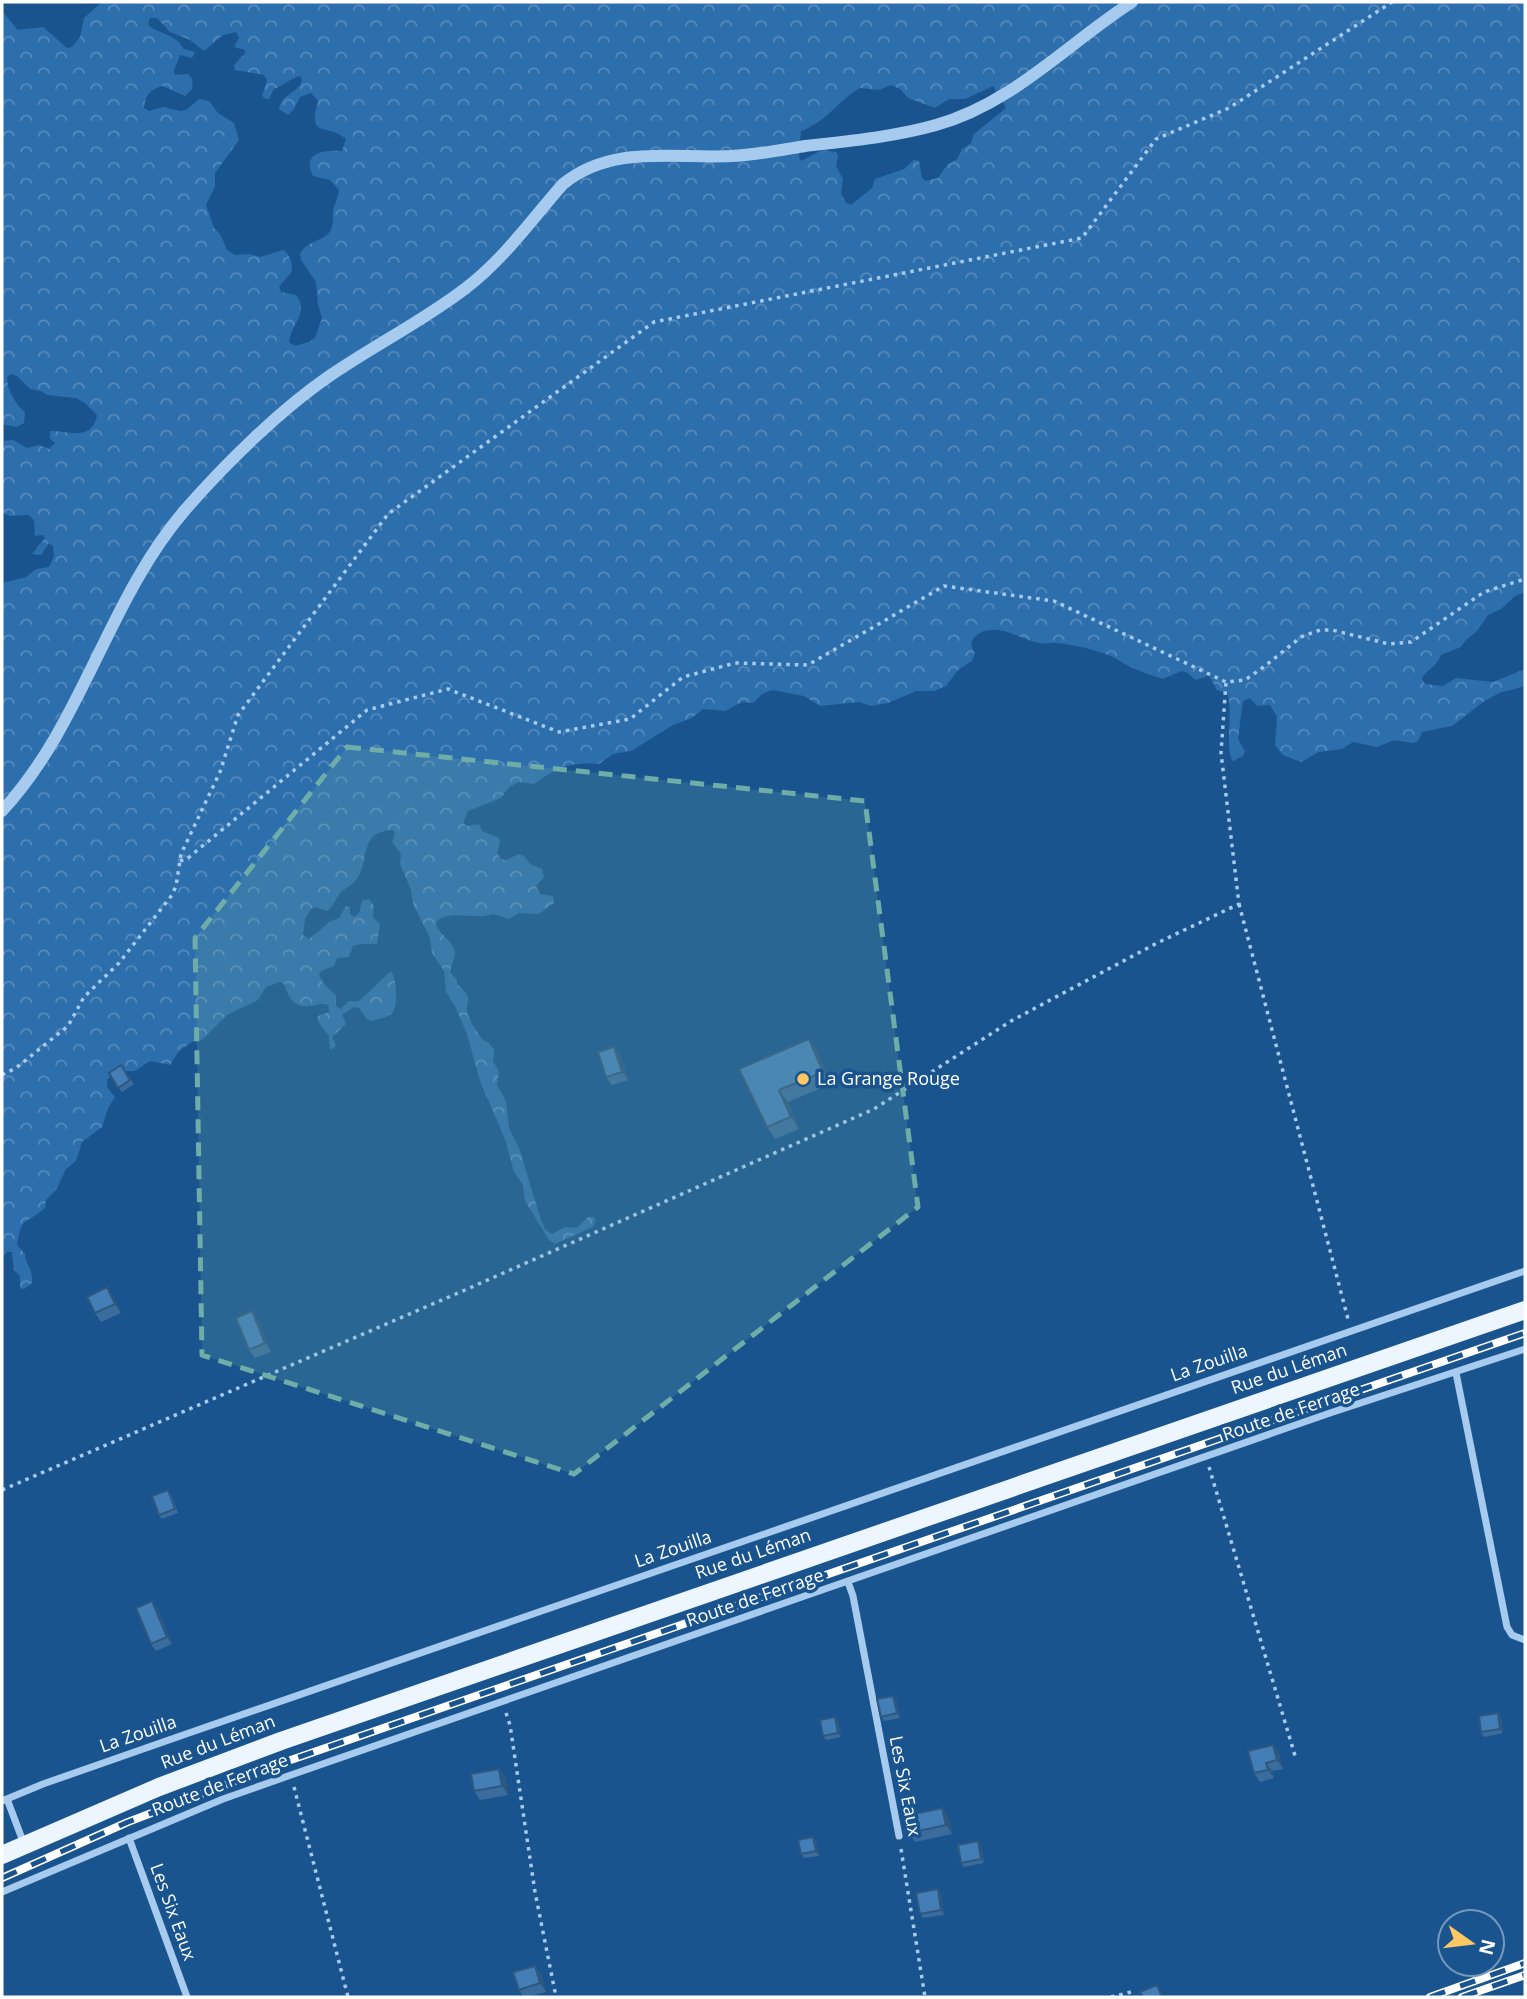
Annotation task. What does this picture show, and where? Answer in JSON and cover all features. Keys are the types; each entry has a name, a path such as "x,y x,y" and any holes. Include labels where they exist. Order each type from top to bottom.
{"main road":[{"name":"Rue du Léman","path":"2,1855 159,1787 355,1714 1525,1310"}],"street":[{"path":"2,811 42,758 85,683 133,589 183,511 300,398 328,377 442,305 486,271 575,174 625,156 732,156 856,141 938,125 963,116 1016,87 1132,2"},
{"name":"La Zouilla","path":"4,1800 160,1743 1525,1271"},
{"name":"Route de Ferrage","path":"2,1892 290,1774 1330,1413 1525,1349"},
{"path":"1456,1373 1507,1628 1512,1635 1525,1640"},
{"name":"Les Six Eaux","path":"848,1582 899,1836"},
{"path":"4,1800 24,1845"},
{"name":"Les Six Eaux","path":"129,1838 187,1997"}],"path":[{"path":"2,1075 16,1068 68,1026 84,997 119,963 172,895 181,854 220,772 238,715 388,514 654,321 1082,238 1156,139 1229,108 1392,2"},
{"path":"180,861 188,858 367,710 448,688 559,732 630,719 683,677 734,663 808,665 944,586 1054,601 1226,682 1245,680 1301,637 1320,630 1389,644 1411,642 1484,592 1525,579"},
{"path":"1226,682 1221,753 1239,904 1352,1331"},
{"path":"2,1490 489,1280 874,1109 1012,1021 1157,943 1239,904"},
{"path":"1206,1458 1296,1759"},
{"path":"500,1702 510,1725 535,1892 556,1997"},
{"path":"290,1774 348,1997"},
{"name":"Les Six Eaux","path":"899,1836 925,1997"},
{"path":"1111,1997 1131,1992"}],"highlighted area":[{"path":"347,747 865,801 918,1207 574,1474 202,1355 195,938"}],"green space":[{"path":"102,2 1525,2 1525,592 1488,615 1461,647 1441,655 1422,679 1425,684 1443,686 1456,678 1493,682 1525,669 1525,686 1499,693 1452,726 1422,732 1418,741 1413,743 1394,740 1377,747 1353,742 1342,749 1319,752 1301,762 1283,755 1275,745 1277,717 1270,705 1257,706 1250,698 1243,701 1238,739 1245,751 1243,756 1233,761 1229,748 1229,700 1227,693 1217,690 1209,676 1195,680 1188,673 1181,671 1163,679 1089,649 1053,643 1041,644 1008,632 992,630 981,632 973,639 972,648 975,653 972,661 958,670 946,686 934,691 916,691 888,703 871,706 859,702 820,706 804,696 772,690 762,694 753,703 742,702 725,711 703,709 692,718 673,725 631,751 613,754 599,764 572,765 550,773 534,784 519,782 509,787 501,798 468,811 463,823 467,826 479,824 482,831 499,838 497,853 501,859 506,860 519,854 530,864 542,869 544,877 536,886 540,894 553,896 554,903 539,914 519,913 509,919 493,914 455,915 436,923 454,949 450,972 468,997 467,1010 474,1028 494,1050 493,1061 499,1072 497,1085 506,1101 509,1128 519,1148 545,1229 552,1234 565,1227 577,1228 588,1217 594,1217 596,1220 593,1227 555,1244 549,1240 525,1201 523,1185 514,1172 505,1139 480,1081 467,1034 446,992 444,971 432,953 430,938 413,904 411,890 400,864 401,854 392,842 395,834 393,830 382,832 370,841 361,872 355,881 340,893 333,905 327,911 315,907 311,909 305,919 303,935 309,939 331,921 339,918 346,906 350,907 350,914 354,917 359,913 362,901 369,899 374,906 373,917 380,924 377,944 353,946 349,957 337,958 334,966 321,971 319,975 336,995 336,1006 341,1009 349,1001 359,1001 391,971 396,991 396,1004 392,1013 371,1021 359,1008 354,1007 342,1015 346,1024 332,1037 336,1046 330,1050 329,1036 317,1020 318,1016 329,1012 328,1005 300,1005 290,997 285,985 280,982 266,987 258,1000 227,1015 202,1040 192,1042 179,1051 170,1065 150,1061 135,1071 115,1071 107,1080 107,1087 115,1097 102,1127 82,1142 76,1161 66,1169 56,1190 46,1200 45,1208 25,1222 21,1229 17,1245 25,1254 32,1283 24,1289 20,1288 20,1276 14,1270 12,1252 7,1252 2,1258 2,583 26,577 36,569 49,567 54,556 53,546 49,543 41,555 32,554 45,538 43,535 35,536 34,520 28,515 9,516 2,512 2,441 13,440 27,448 39,445 49,449 55,443 50,439 50,431 85,432 90,429 97,415 76,398 47,395 30,389 17,376 11,374 7,377 10,392 25,412 24,423 17,427 2,424 2,11 18,30 43,27 67,48 72,47 80,37 84,18","holes":["150,18 157,18 170,32 190,40 204,51 223,35 236,32 239,38 234,47 245,50 245,53 234,65 235,70 264,75 267,80 262,96 266,99 269,99 274,89 300,76 300,85 283,100 279,109 288,115 300,97 311,93 318,101 315,113 317,126 346,139 342,151 322,152 312,157 310,162 313,176 330,180 339,190 330,231 300,254 301,260 316,282 322,318 315,338 309,342 295,346 289,342 301,307 296,295 281,292 279,287 292,269 288,254 283,250 260,257 249,254 235,255 227,250 220,234 214,228 206,205 215,186 215,173 239,140 234,123 218,113 209,101 199,99 186,110 180,111 163,107 149,111 144,108 151,91 162,86 185,96 192,89 190,76 175,75 174,70 180,55 192,58 195,52 184,49 172,37 148,25","891,85 900,89 908,98 935,108 949,99 965,99 993,86 1006,108 974,134 971,143 962,149 957,159 947,165 938,178 926,181 922,178 919,161 914,160 904,169 875,179 872,188 851,205 846,203 841,193 843,179 836,166 836,152 822,150 801,161 801,131 825,117 860,88 879,90"]}],"building":[{"path":"809,1039 823,1072 779,1090 791,1117 767,1127 739,1069"},
{"path":"614,1047 622,1072 606,1077 598,1052"},
{"path":"121,1065 130,1080 118,1088 109,1073"},
{"path":"107,1287 115,1304 95,1313 87,1297"},
{"path":"252,1311 265,1343 249,1350 236,1318"},
{"path":"168,1490 175,1509 159,1515 152,1496"},
{"path":"152,1601 167,1637 151,1644 136,1608"},
{"path":"893,1696 897,1713 881,1717 877,1699"},
{"path":"1498,1713 1500,1729 1481,1732 1479,1716"},
{"path":"835,1717 838,1733 823,1736 820,1720"},
{"path":"1273,1745 1277,1760 1266,1763 1268,1770 1254,1773 1248,1751"},
{"path":"499,1769 502,1786 474,1791 471,1774"},
{"path":"942,1808 946,1825 909,1833 905,1816"},
{"path":"813,1837 816,1851 801,1854 798,1840"},
{"path":"978,1841 981,1859 961,1863 958,1845"},
{"path":"938,1889 941,1910 920,1914 916,1893"},
{"path":"535,1966 540,1983 519,1990 513,1972"},
{"path":"1157,1985 1162,1997 1143,1997 1140,1992"}],"railway":[{"path":"2,1878 128,1822 285,1762 1525,1333"},
{"path":"1430,1997 1525,1963"},
{"path":"1462,1997 1525,1975"}],"place":[{"name":"La Grange Rouge","path":"803,1079"}]}
